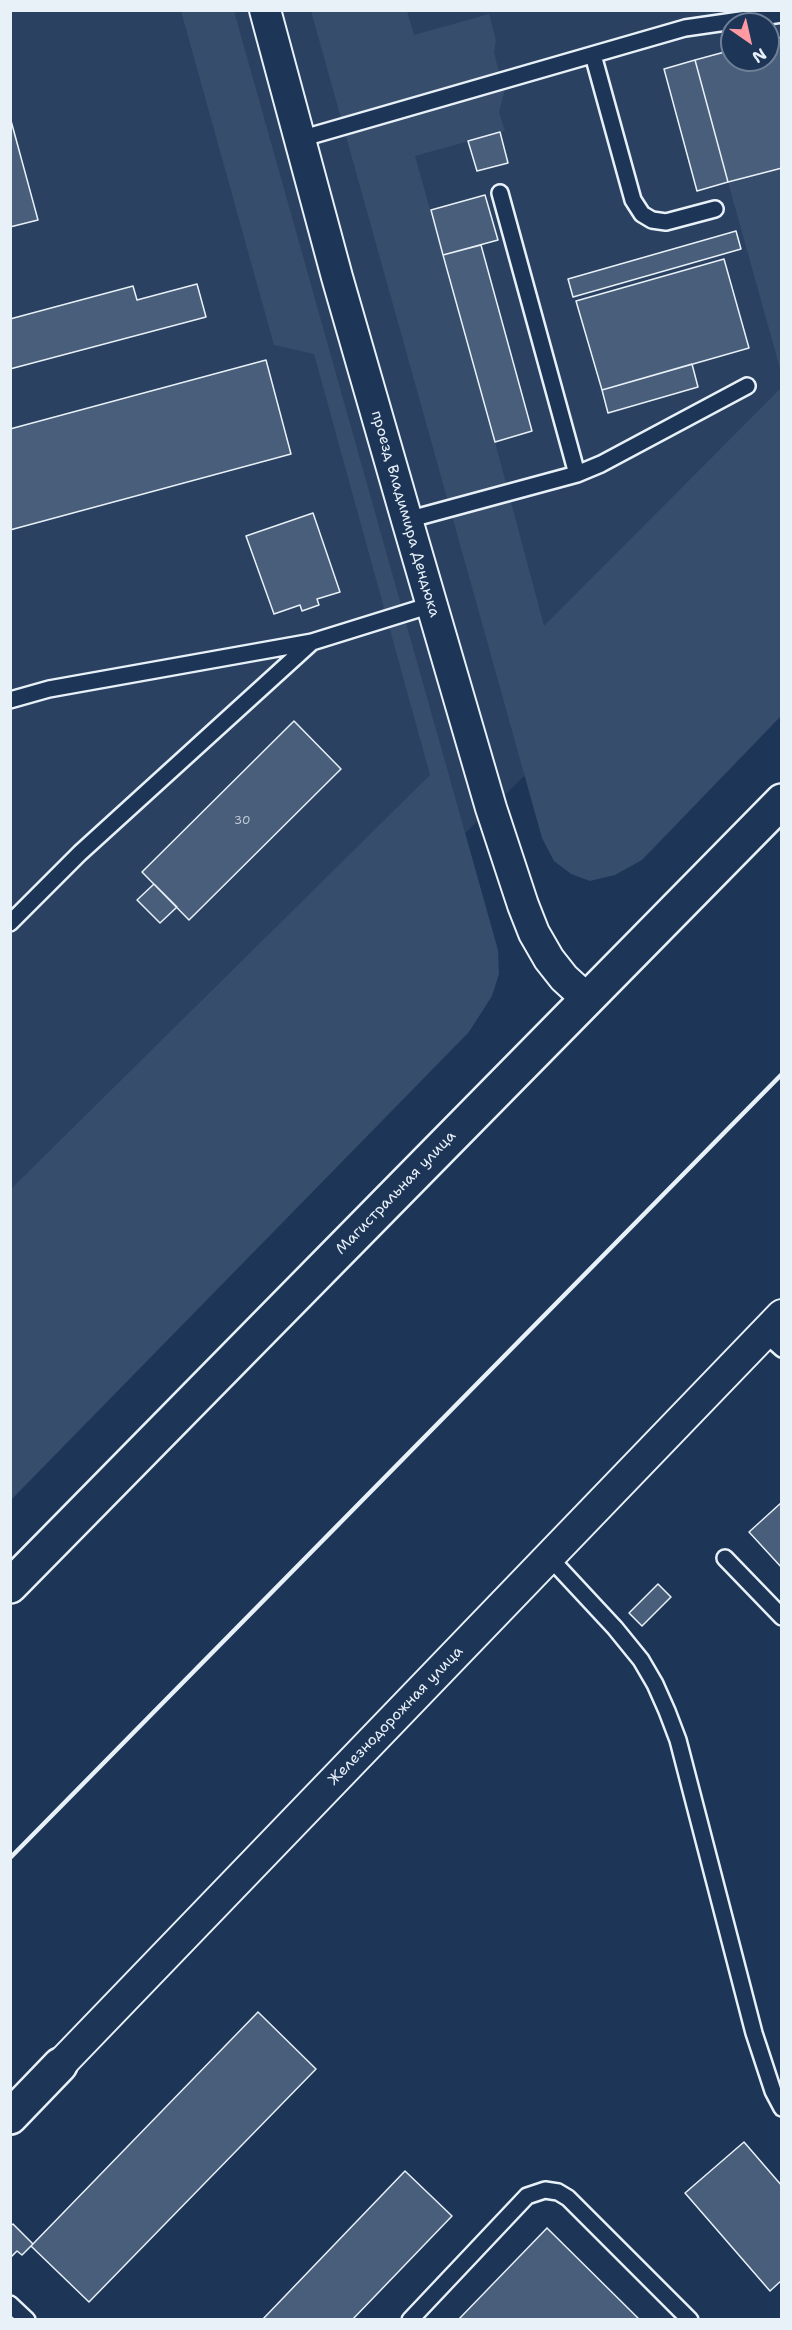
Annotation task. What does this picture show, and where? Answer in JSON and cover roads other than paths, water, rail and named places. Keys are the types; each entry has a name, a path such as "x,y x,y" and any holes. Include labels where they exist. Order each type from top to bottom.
{"main road":[{"name":"Магистральная улица","path":"10,1586 782,801"},
{"name":"Железнодорожная улица","path":"10,2117 60,2065"}],"street":[{"name":"проезд Владимира Дендюка","path":"265,10 431,606 523,905 534,933 549,959 564,978 586,999"},
{"name":"Железнодорожная улица","path":"60,2065 549,1557 776,1332"}],"lane":[{"path":"300,139 685,28 782,14"},
{"path":"593,55 633,200 642,214 652,220 666,222 715,209"},
{"path":"500,193 577,474"},
{"path":"407,520 577,474 601,464 747,386"},
{"path":"10,700 49,688 312,642 431,606"},
{"path":"10,923 80,853 312,642"},
{"path":"549,1557 615,1628 640,1660 655,1684 667,1711 678,1740 754,2033 773,2091 782,2108"},
{"path":"725,1558 782,1617"},
{"path":"410,2319 527,2196 545,2190 558,2192 568,2198 690,2319"},
{"path":"10,2304 27,2319"}],"railway":[{"path":"10,1858 782,1074"}]}
